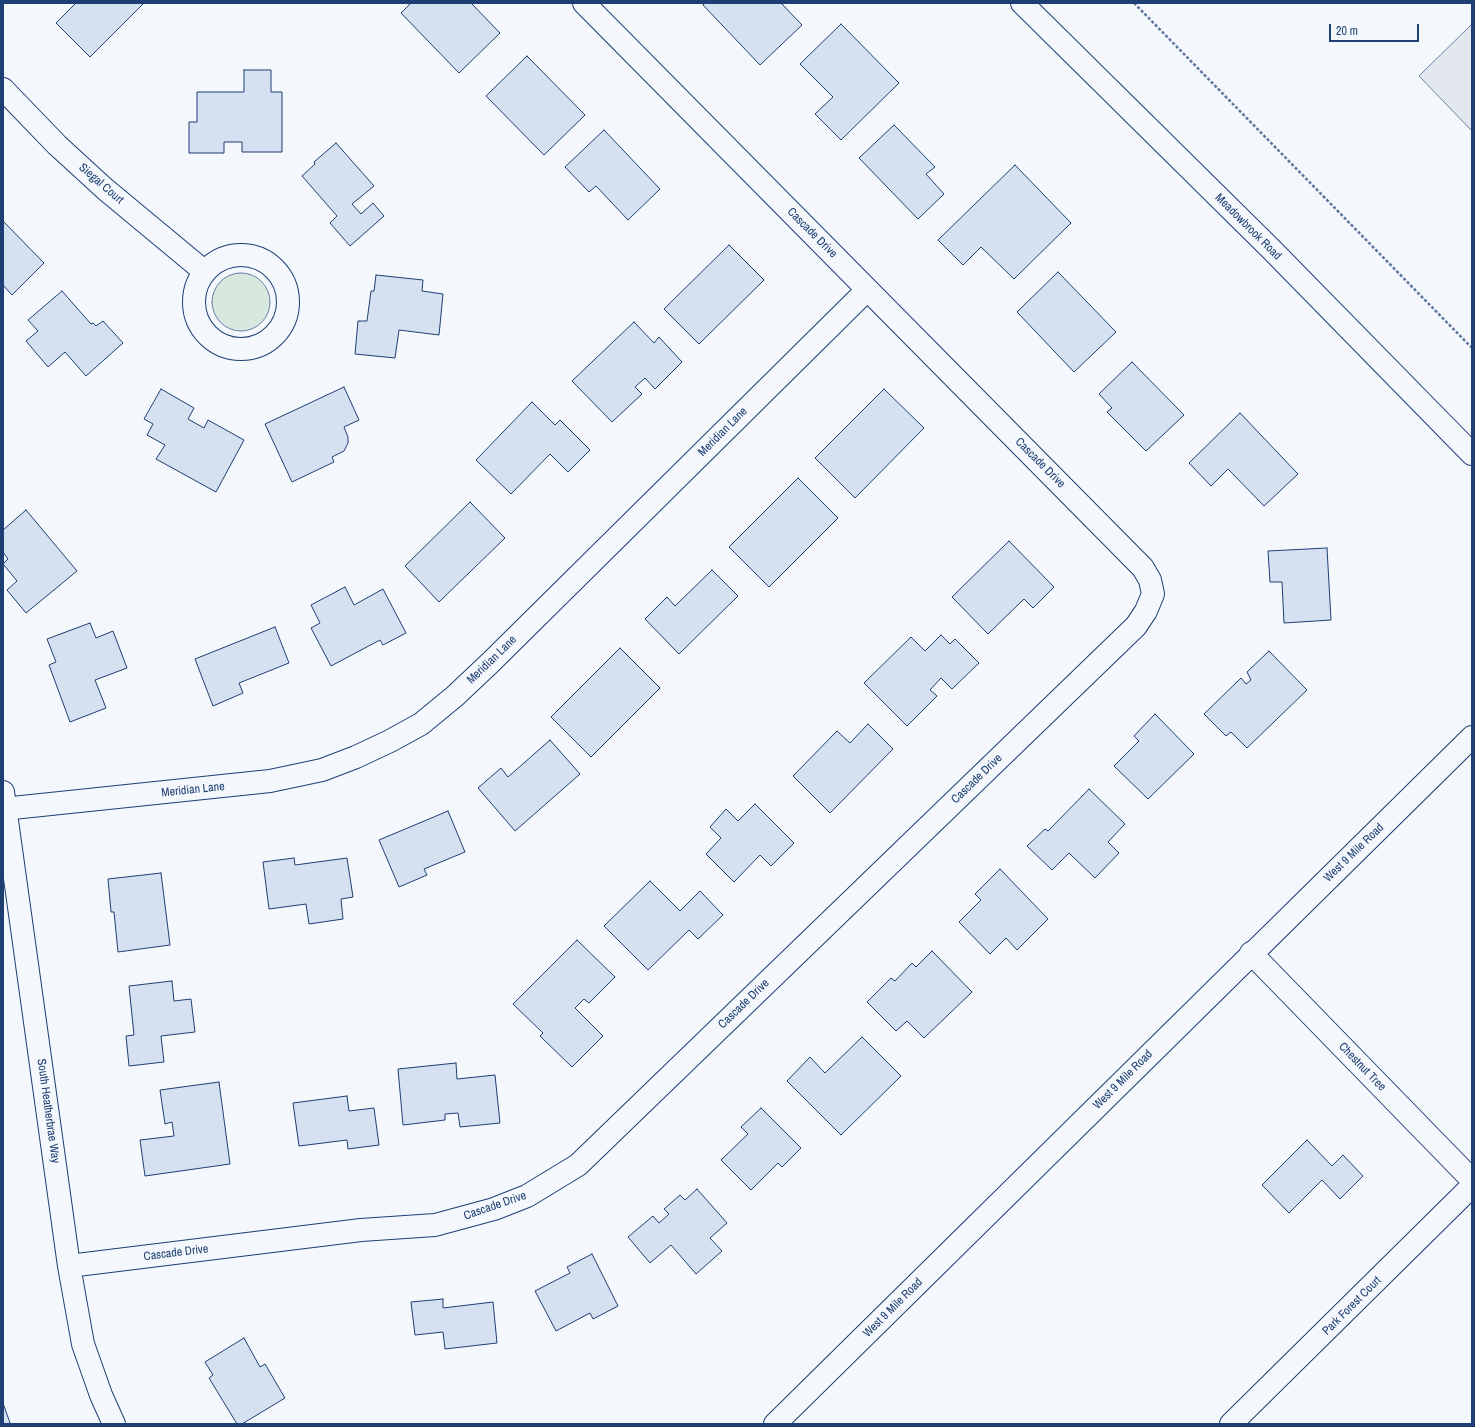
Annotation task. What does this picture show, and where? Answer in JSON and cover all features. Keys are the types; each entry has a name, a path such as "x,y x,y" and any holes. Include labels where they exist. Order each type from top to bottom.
{"street":[{"name":"Cascade Drive","path":"69,1266 361,1230 435,1225 494,1209 527,1196 578,1165 1136,626 1146,611 1152,594 1150,580 1143,568 584,3"},
{"name":"Meadowbrook Road","path":"1022,3 1276,255 1472,454"},
{"name":"Siegal Court","path":"3,89 57,145 105,189 205,272"},
{"path":"246,255 261,259 274,268 283,280 288,294 288,309 283,323 274,335 262,344 248,348 233,348 219,343 208,335 200,324 195,311 196,290 205,272 217,262 231,256 246,255"},
{"name":"Meridian Lane","path":"4,804 270,781 322,770 390,742 421,724 455,696 485,668 867,290"},
{"name":"West 9 Mile Road","path":"775,1424 1472,736"},
{"name":"South Heatherbrae Way","path":"4,804 69,1266 83,1344 100,1395 114,1424"},
{"name":"Chestnut Tree","path":"1251,953 1472,1180"},
{"name":"Park Forest Court","path":"1232,1424 1472,1186"}],"path":[{"path":"1134,3 1472,348"}],"shaded area":[{"path":"1472,24 1472,131 1419,76"},
{"path":"241,273 252,275 265,286 268,291 270,302 268,313 257,326 252,329 241,331 230,329 217,318 214,313 212,302 214,291 225,278 230,275"}],"building":[{"path":"76,3 144,3 90,57 56,23"},
{"path":"411,3 471,3 500,33 459,73 401,13"},
{"path":"704,3 781,3 802,25 760,65 703,5"},
{"path":"841,24 899,83 841,140 815,114 833,97 800,64"},
{"path":"527,56 585,115 544,155 486,96"},
{"path":"244,70 271,70 271,92 282,92 282,152 242,152 242,142 224,142 224,153 189,153 189,122 197,122 197,92 244,92"},
{"path":"894,125 935,167 926,174 944,194 918,219 859,158"},
{"path":"604,130 660,189 628,220 596,186 589,192 565,167"},
{"path":"336,143 374,186 352,204 361,214 373,203 384,216 350,246 330,223 337,216 302,176 315,164 314,162"},
{"path":"1015,165 1071,223 1014,279 981,247 963,265 938,240"},
{"path":"3,221 44,263 12,295 3,285"},
{"path":"729,245 764,280 699,344 664,309"},
{"path":"1058,272 1116,332 1074,372 1017,312"},
{"path":"376,275 423,280 422,291 443,294 439,335 399,330 395,358 355,354 358,321 367,321 371,291 374,291"},
{"path":"62,291 91,324 93,323 96,326 103,321 123,343 86,376 65,352 48,367 26,341 38,331 28,320"},
{"path":"634,322 654,343 659,337 682,362 655,389 645,378 635,387 642,394 612,422 572,381"},
{"path":"1132,362 1184,415 1146,451 1107,412 1112,408 1099,394"},
{"path":"344,387 359,420 344,427 348,437 348,443 344,451 332,457 334,462 292,482 265,424"},
{"path":"161,389 194,408 188,419 204,428 208,420 244,440 216,492 156,459 165,445 147,435 153,424 144,419"},
{"path":"884,389 924,428 855,498 815,458"},
{"path":"532,402 555,425 560,420 590,450 568,472 550,454 511,494 476,460"},
{"path":"1240,413 1298,474 1264,506 1228,469 1211,486 1189,463"},
{"path":"798,478 838,518 769,587 729,547"},
{"path":"470,502 505,538 439,602 405,566"},
{"path":"26,510 77,571 26,613 7,590 17,581 3,564 8,559 3,552 3,530"},
{"path":"1009,541 1054,587 1033,608 1024,599 988,634 952,597"},
{"path":"1327,548 1331,620 1284,623 1282,582 1270,582 1268,551"},
{"path":"712,570 738,596 679,654 645,619 667,597 675,606"},
{"path":"345,587 354,605 383,589 406,633 383,645 380,640 331,666 311,628 320,623 311,605"},
{"path":"90,623 96,638 113,631 127,668 95,680 106,708 70,722 49,665 56,662 47,639"},
{"path":"275,627 289,663 239,683 243,693 213,706 195,659"},
{"path":"941,635 950,644 955,639 979,663 952,689 941,678 930,690 937,696 907,726 864,683 911,637 925,651"},
{"path":"620,648 660,688 591,757 551,717"},
{"path":"1269,651 1307,690 1247,748 1231,732 1226,736 1204,714 1241,678 1246,684 1251,680 1247,672"},
{"path":"1155,714 1194,754 1148,799 1114,766 1139,741 1134,736"},
{"path":"868,724 893,749 830,813 793,776 837,731 850,743"},
{"path":"550,740 580,774 515,831 478,788 501,768 508,777"},
{"path":"1089,789 1125,824 1108,842 1119,853 1095,878 1069,853 1052,870 1027,846 1045,829 1048,831"},
{"path":"755,804 794,843 771,866 760,855 734,882 706,854 721,838 710,827 726,809 738,821"},
{"path":"448,811 465,852 424,869 427,875 399,887 379,840"},
{"path":"294,858 295,865 347,858 353,897 341,899 343,919 309,924 306,904 269,909 263,862"},
{"path":"1000,869 1048,919 1017,950 1006,938 990,954 959,922 981,900 975,894"},
{"path":"161,873 170,945 118,952 114,912 111,912 108,879"},
{"path":"650,881 680,911 700,891 723,915 698,939 689,930 648,970 604,926"},
{"path":"577,940 615,977 589,1003 584,999 575,1008 603,1036 572,1067 540,1036 543,1033 513,1004"},
{"path":"932,951 972,992 924,1038 907,1021 896,1031 867,1002 891,978 895,981 912,963 916,967"},
{"path":"172,981 174,1001 191,999 195,1032 161,1036 164,1062 129,1066 126,1036 134,1035 129,986"},
{"path":"862,1037 901,1076 841,1135 787,1081 810,1057 825,1073"},
{"path":"456,1063 457,1079 495,1075 500,1123 460,1127 458,1113 445,1114 445,1120 403,1125 398,1069"},
{"path":"219,1082 230,1164 145,1176 140,1140 174,1136 172,1122 165,1124 160,1090"},
{"path":"347,1096 349,1111 374,1108 379,1145 348,1149 347,1140 299,1146 293,1103"},
{"path":"761,1108 801,1148 782,1167 778,1163 751,1190 721,1160 748,1134 741,1127"},
{"path":"1307,1140 1332,1166 1343,1155 1363,1176 1340,1199 1322,1180 1289,1213 1262,1185"},
{"path":"697,1189 727,1223 710,1238 722,1251 696,1274 671,1245 650,1263 628,1237 653,1216 659,1223 669,1214 664,1209 680,1195 685,1200"},
{"path":"592,1254 618,1306 593,1319 590,1313 556,1331 535,1291 570,1273 567,1267"},
{"path":"443,1299 443,1308 493,1302 497,1343 445,1349 443,1332 415,1335 411,1302"},
{"path":"244,1338 260,1367 265,1364 285,1398 242,1424 237,1424 209,1378 213,1375 205,1362"},
{"path":"3,1403 10,1423 8,1424 3,1424"}]}
